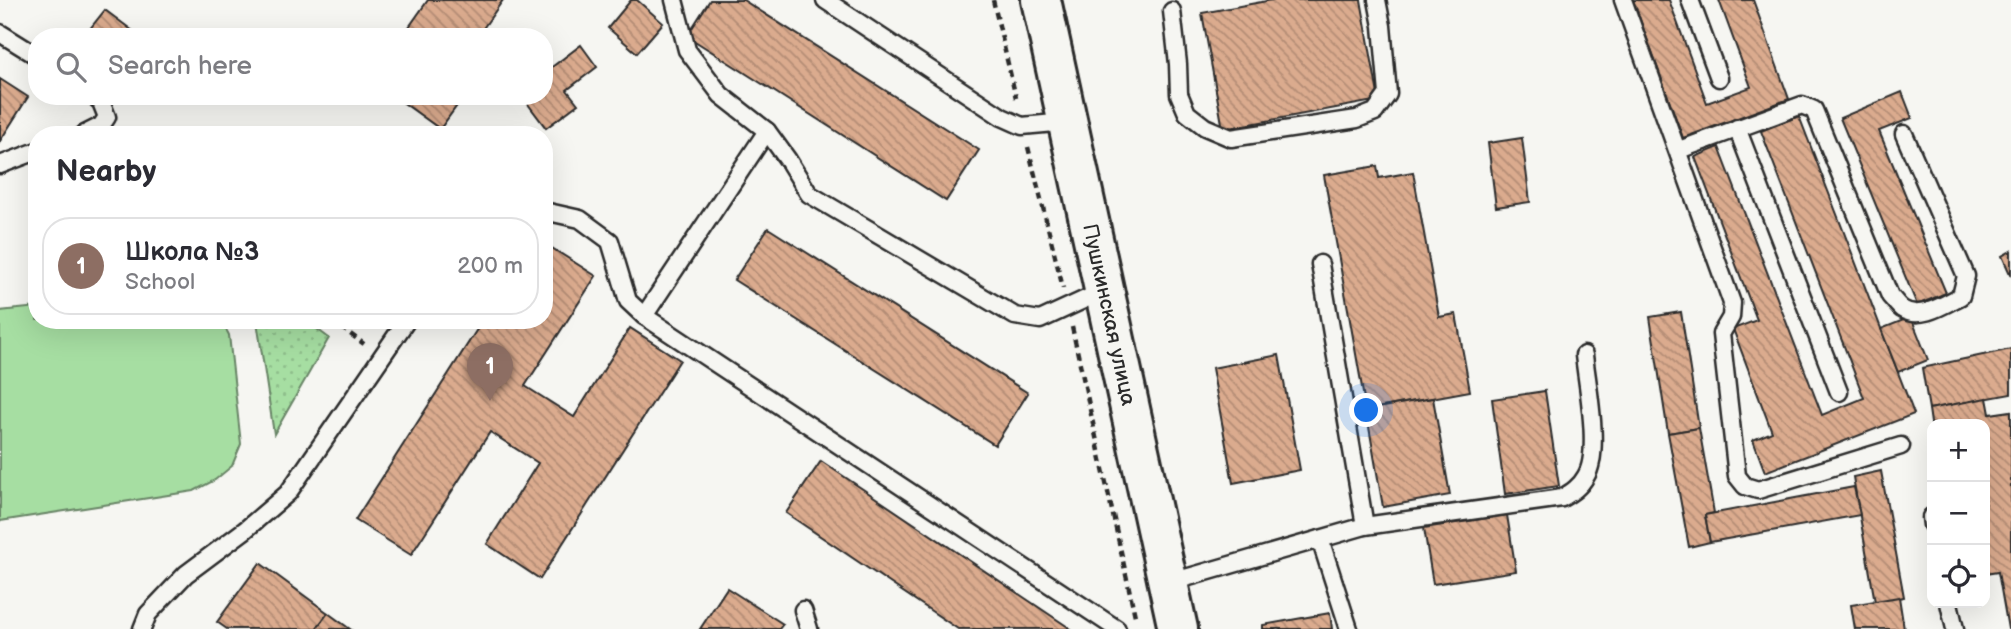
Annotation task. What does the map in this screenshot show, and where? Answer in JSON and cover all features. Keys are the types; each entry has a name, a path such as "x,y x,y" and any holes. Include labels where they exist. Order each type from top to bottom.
{"main road":[{"name":"Пушкинская улица","path":"1041,0 1178,629"}],"lane":[{"path":"674,0 687,50 721,94 767,131 789,160 809,194 1016,316 1041,320 1103,290"},
{"path":"825,0 1002,117 1022,126 1066,122"},
{"path":"1172,11 1179,94 1187,113 1205,127 1231,138 1357,119 1375,112 1388,94 1377,0"},
{"path":"1623,0 1732,303 1731,317 1721,334 1737,476 1745,486 1758,490 1901,446"},
{"path":"1690,0 1719,78"},
{"path":"0,33 28,50"},
{"path":"101,126 107,117 102,105"},
{"path":"1679,150 1802,105 1814,110 1890,296 1903,310 1918,313 1937,309 1961,296 1966,276 1904,134"},
{"path":"1737,128 1839,391"},
{"path":"644,316 767,131"},
{"path":"0,165 28,154"},
{"path":"553,213 580,219 610,241 628,301 644,316 1117,629"},
{"path":"1320,264 1365,526"},
{"path":"142,629 148,614 186,574 245,530 288,493 401,329"},
{"path":"1168,583 1365,526 1562,498 1575,491 1588,474 1593,442 1584,355"},
{"path":"1320,539 1349,629"},
{"path":"1950,608 1955,629"},
{"path":"803,610 809,629"}],"path":[{"path":"343,329 382,357"}],"green space":[{"path":"28,308 28,329 226,329 229,335 241,444 232,466 215,480 194,491 0,521 0,311"},
{"path":"258,329 317,329 329,338 274,434"}],"building":[{"path":"428,0 503,0 483,28 408,28"},
{"path":"631,0 637,0 663,23 637,53 608,28"},
{"path":"710,0 743,0 979,150 946,201 687,36"},
{"path":"1272,0 1361,0 1379,100 1223,129 1202,13"},
{"path":"1633,0 1669,0 1707,103 1751,87 1719,0 1753,0 1789,99 1683,138"},
{"path":"105,10 129,28 91,28"},
{"path":"581,45 597,67 567,90 578,104 549,126 544,126 529,105 553,105 553,66"},
{"path":"0,79 28,97 0,141"},
{"path":"1902,92 1912,118 1879,131 1946,293 1917,305 1840,118"},
{"path":"407,105 457,105 442,126 436,126"},
{"path":"1799,116 1914,414 1765,472 1753,440 1772,432 1733,329 1757,320 1695,157 1719,147 1822,415 1864,398 1761,131"},
{"path":"1522,138 1530,202 1496,207 1488,143"},
{"path":"1377,166 1379,178 1413,172 1439,317 1456,314 1470,391 1366,410 1324,175"},
{"path":"768,228 1028,393 995,445 734,280"},
{"path":"553,249 596,276 525,386 574,417 630,328 680,360 540,579 487,544 538,463 490,432 411,555 355,520 477,329 553,329"},
{"path":"2011,251 2011,276 2002,256"},
{"path":"1681,312 1699,428 1668,433 1650,317"},
{"path":"1911,317 1928,360 1898,372 1881,329"},
{"path":"2011,349 2011,394 1929,409 1922,368"},
{"path":"1279,355 1300,470 1233,483 1212,368"},
{"path":"1545,391 1559,486 1505,494 1492,399"},
{"path":"1433,398 1450,495 1383,507 1366,410"},
{"path":"1987,398 1990,414 2011,411 2011,629 2008,629 1998,572 1990,573 1990,419 1930,419 1929,409"},
{"path":"1699,428 1714,513 1705,515 1710,542 1689,547 1668,433"},
{"path":"821,461 1071,629 958,629 786,513"},
{"path":"1881,471 1904,597 1875,602 1853,477"},
{"path":"1854,487 1860,515 1710,542 1705,515"},
{"path":"1507,515 1516,571 1433,584 1424,528"},
{"path":"260,563 328,613 316,629 227,629 217,622"},
{"path":"727,588 783,624 779,629 700,629"},
{"path":"1899,597 1904,629 1855,629 1851,605"},
{"path":"328,613 350,629 316,629"},
{"path":"1330,613 1332,629 1263,629 1263,625"}],"place":[{"name":"Школа №3","path":"490,401"}]}
